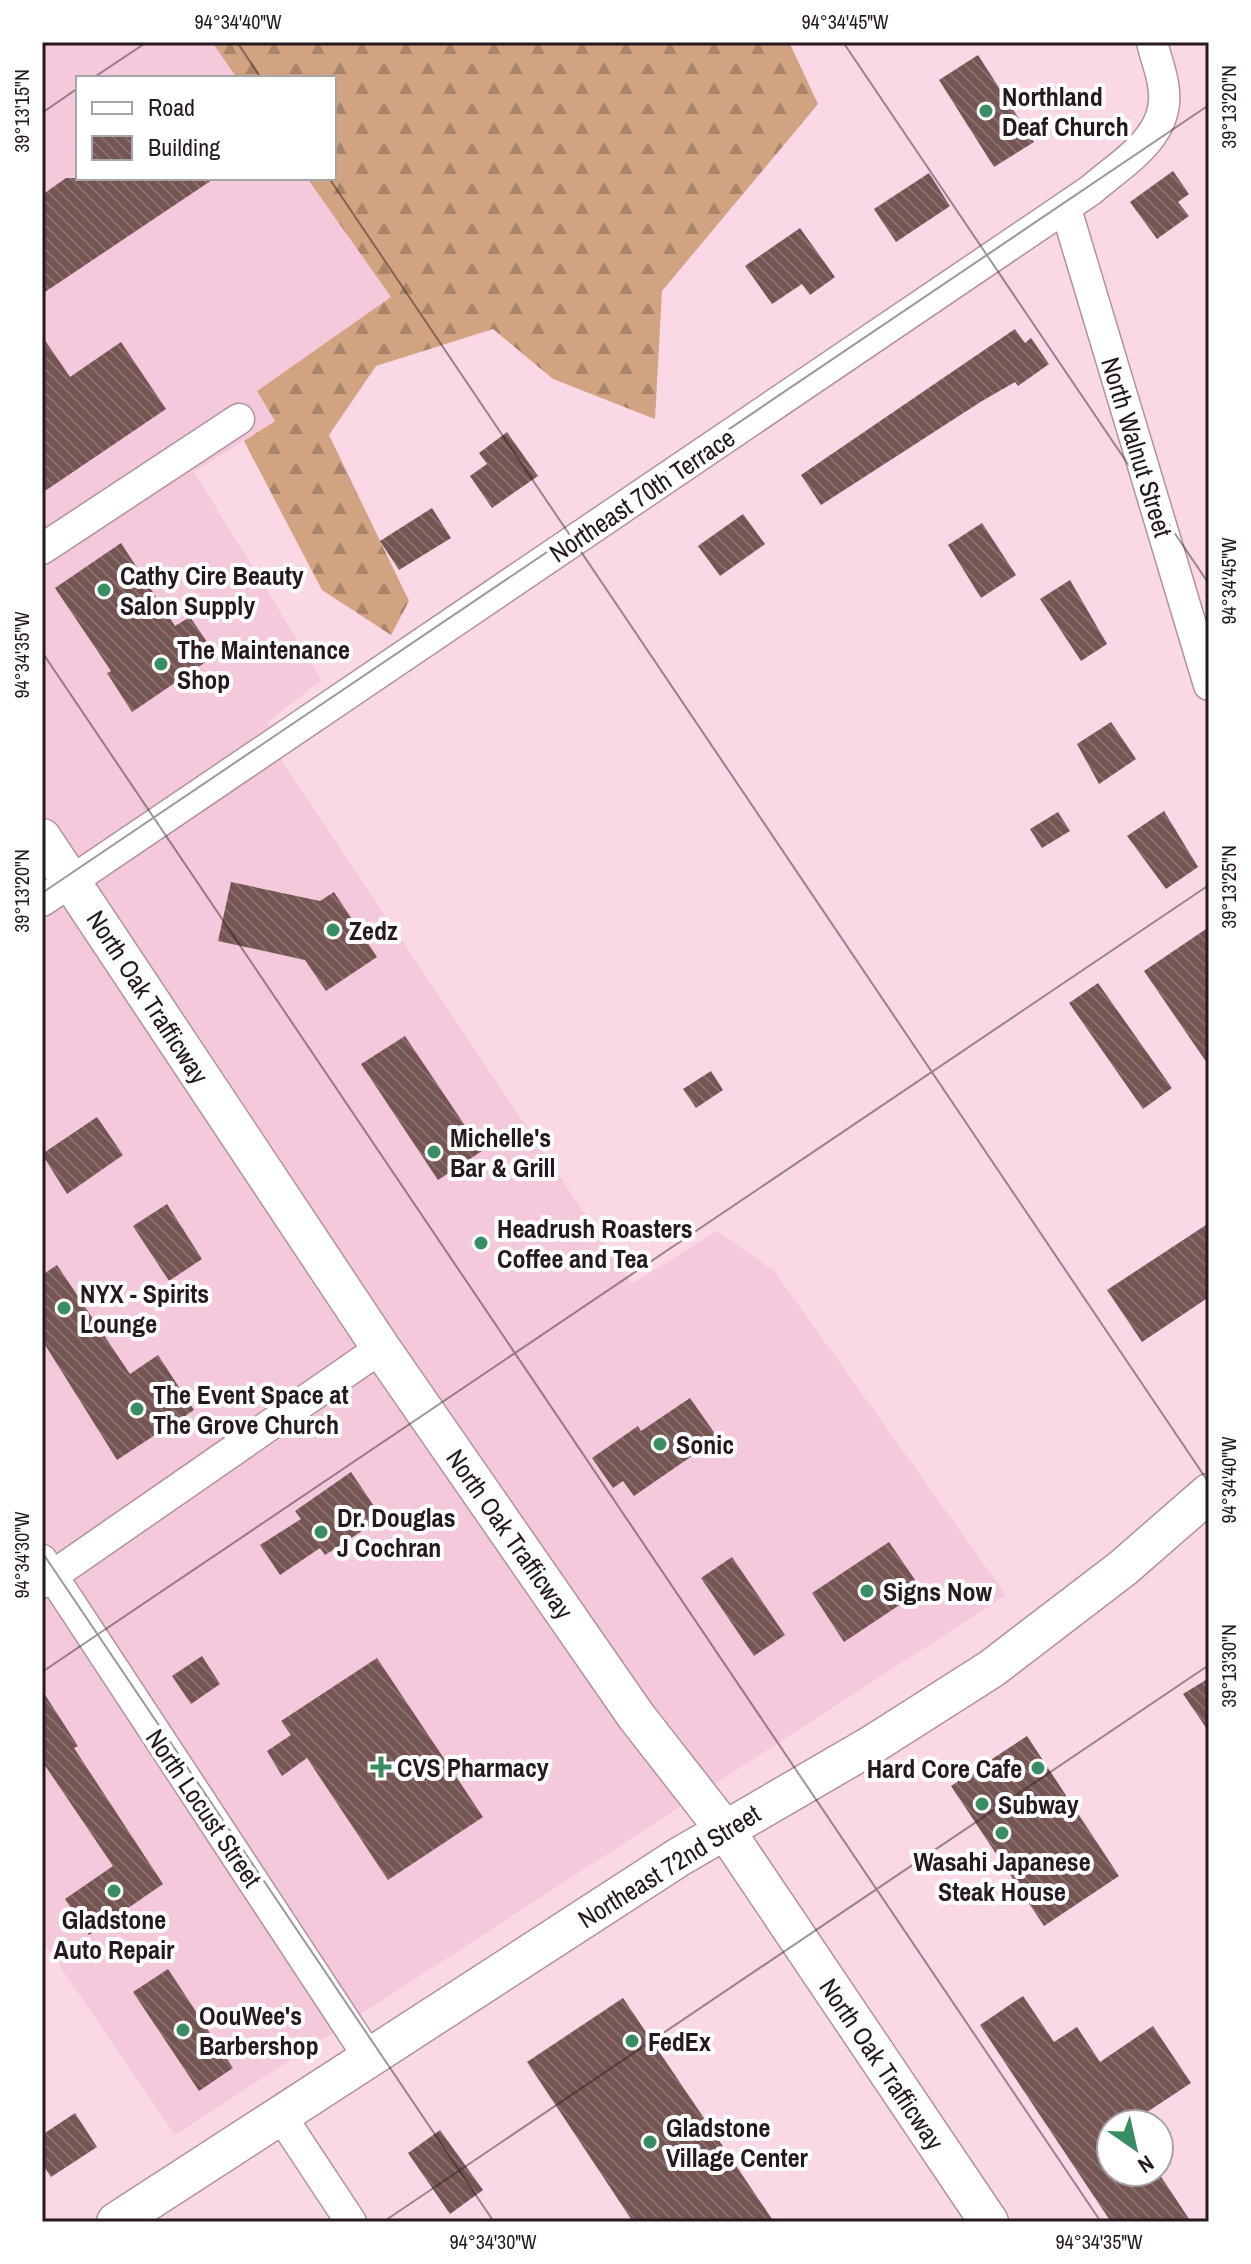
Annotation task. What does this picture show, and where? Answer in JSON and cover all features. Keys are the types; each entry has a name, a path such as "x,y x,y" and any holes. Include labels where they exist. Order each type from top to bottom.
{"main road":[{"name":"North Oak Trafficway","path":"42,838 56,891 381,1348 636,1716 725,1830 989,2222"},
{"name":"Northeast 72nd Street","path":"116,2222 279,2113 725,1830 870,1746 991,1669 1123,1568 1209,1493"}],"street":[{"name":"Northeast 70th Terrace","path":"56,891 1066,209 1145,144 1163,119 1163,84 1152,42"},
{"name":"North Walnut Street","path":"1066,209 1201,621 1209,685"},
{"path":"42,549 239,419"},
{"path":"46,1573 381,1348"},
{"name":"North Locust Street","path":"46,1573 368,2056"},
{"path":"279,2113 351,2222"}],"shaded area":[{"path":"42,42 212,42 236,76 76,76 76,180 308,180 391,297 258,390 275,421 194,472 322,680 267,722 283,763 632,1284 717,1231 774,1271 1006,1595 175,2135 42,1940"}],"green space":[{"path":"212,42 789,42 818,104 662,291 655,419 553,379 493,329 376,366 329,435 409,601 391,635 322,590 244,441 275,421 257,391 391,297 308,180 336,180 336,76 236,76"}],"building":[{"name":"Northland Deaf Church","path":"978,55 1034,142 994,167 939,80"},
{"path":"1173,171 1189,194 1178,202 1189,216 1157,239 1130,202"},
{"path":"929,173 950,206 896,242 874,209"},
{"path":"66,178 212,180 42,294 42,195"},
{"path":"800,228 835,277 810,295 802,284 772,304 745,266"},
{"path":"1015,329 1025,343 1031,338 1049,364 1018,386 1015,382 982,401 821,505 801,475"},
{"path":"42,336 70,377 121,342 166,409 42,493"},
{"path":"507,432 538,476 492,508 470,476 487,464 479,453"},
{"path":"432,508 451,538 399,570 380,541"},
{"path":"743,514 765,544 720,576 698,546"},
{"path":"982,523 1016,575 981,598 948,545"},
{"path":"121,543 175,626 190,617 216,655 132,712 107,673 111,671 55,588"},
{"path":"1070,580 1107,644 1081,661 1040,599"},
{"path":"1111,722 1136,759 1099,784 1077,744"},
{"path":"1164,811 1198,867 1166,889 1127,836"},
{"path":"1058,812 1070,831 1042,848 1030,829"},
{"path":"231,882 320,901 334,892 377,957 326,991 305,960 218,941"},
{"path":"1209,927 1209,1066 1144,971"},
{"path":"1098,983 1172,1088 1143,1109 1069,1003"},
{"path":"405,1036 482,1151 438,1180 361,1064"},
{"path":"711,1071 723,1090 696,1108 683,1089"},
{"path":"97,1117 123,1155 67,1194 42,1154"},
{"path":"167,1204 202,1259 169,1281 133,1226"},
{"path":"1209,1223 1209,1297 1142,1342 1107,1290"},
{"path":"57,1265 130,1374 158,1355 194,1410 186,1415 189,1420 162,1438 158,1433 117,1460 42,1340 42,1275"},
{"name":"Sonic","path":"690,1398 718,1438 634,1496 623,1481 613,1488 592,1458 638,1426 641,1431"},
{"name":"Dr. Douglas J Cochran","path":"351,1472 382,1518 325,1555 320,1548 280,1575 260,1545 301,1519 295,1511"},
{"name":"Signs Now","path":"889,1542 922,1590 844,1642 812,1593"},
{"path":"732,1557 785,1635 754,1656 701,1578"},
{"path":"202,1656 220,1684 191,1704 172,1676"},
{"name":"CVS Pharmacy","path":"377,1658 483,1817 388,1880 307,1758 282,1776 267,1751 291,1735 281,1721"},
{"path":"1209,1678 1209,1732 1183,1694"},
{"path":"42,1690 78,1746 74,1748 163,1884 89,1935 65,1899 113,1866 42,1761"},
{"path":"1027,1736 1119,1876 1044,1926 951,1786"},
{"name":"OouWee's Barbershop","path":"168,1969 233,2068 199,2091 133,1992"},
{"path":"1023,1996 1054,2042 1077,2027 1100,2062 1153,2026 1191,2083 1153,2108 1095,2108 1095,2188 1169,2188 1191,2222 1111,2222 980,2025"},
{"name":"Gladstone Village Center","path":"623,1998 774,2222 633,2222 527,2062"},
{"path":"75,2113 97,2147 51,2177 42,2164 42,2135"},
{"path":"440,2130 483,2190 450,2214 408,2153"}],"place":[{"name":"Northland Deaf Church","path":"986,111"},
{"name":"Cathy Cire Beauty Salon Supply","path":"104,590"},
{"name":"The Maintenance Shop","path":"161,664"},
{"name":"Zedz","path":"333,930"},
{"name":"Michelle's Bar & Grill","path":"434,1152"},
{"name":"Headrush Roasters Coffee and Tea","path":"481,1243"},
{"name":"NYX - Spirits Lounge","path":"64,1308"},
{"name":"The Event Space at The Grove Church","path":"137,1409"},
{"name":"Sonic","path":"660,1444"},
{"name":"Dr. Douglas J Cochran","path":"321,1532"},
{"name":"Signs Now","path":"867,1591"},
{"name":"CVS Pharmacy","path":"381,1767"},
{"name":"Hard Core Cafe","path":"1038,1768"},
{"name":"Subway","path":"982,1804"},
{"name":"Wasahi Japanese Steak House","path":"1002,1833"},
{"name":"Gladstone Auto Repair","path":"114,1891"},
{"name":"OouWee's Barbershop","path":"183,2030"},
{"name":"FedEx","path":"632,2041"},
{"name":"Gladstone Village Center","path":"650,2142"}]}
